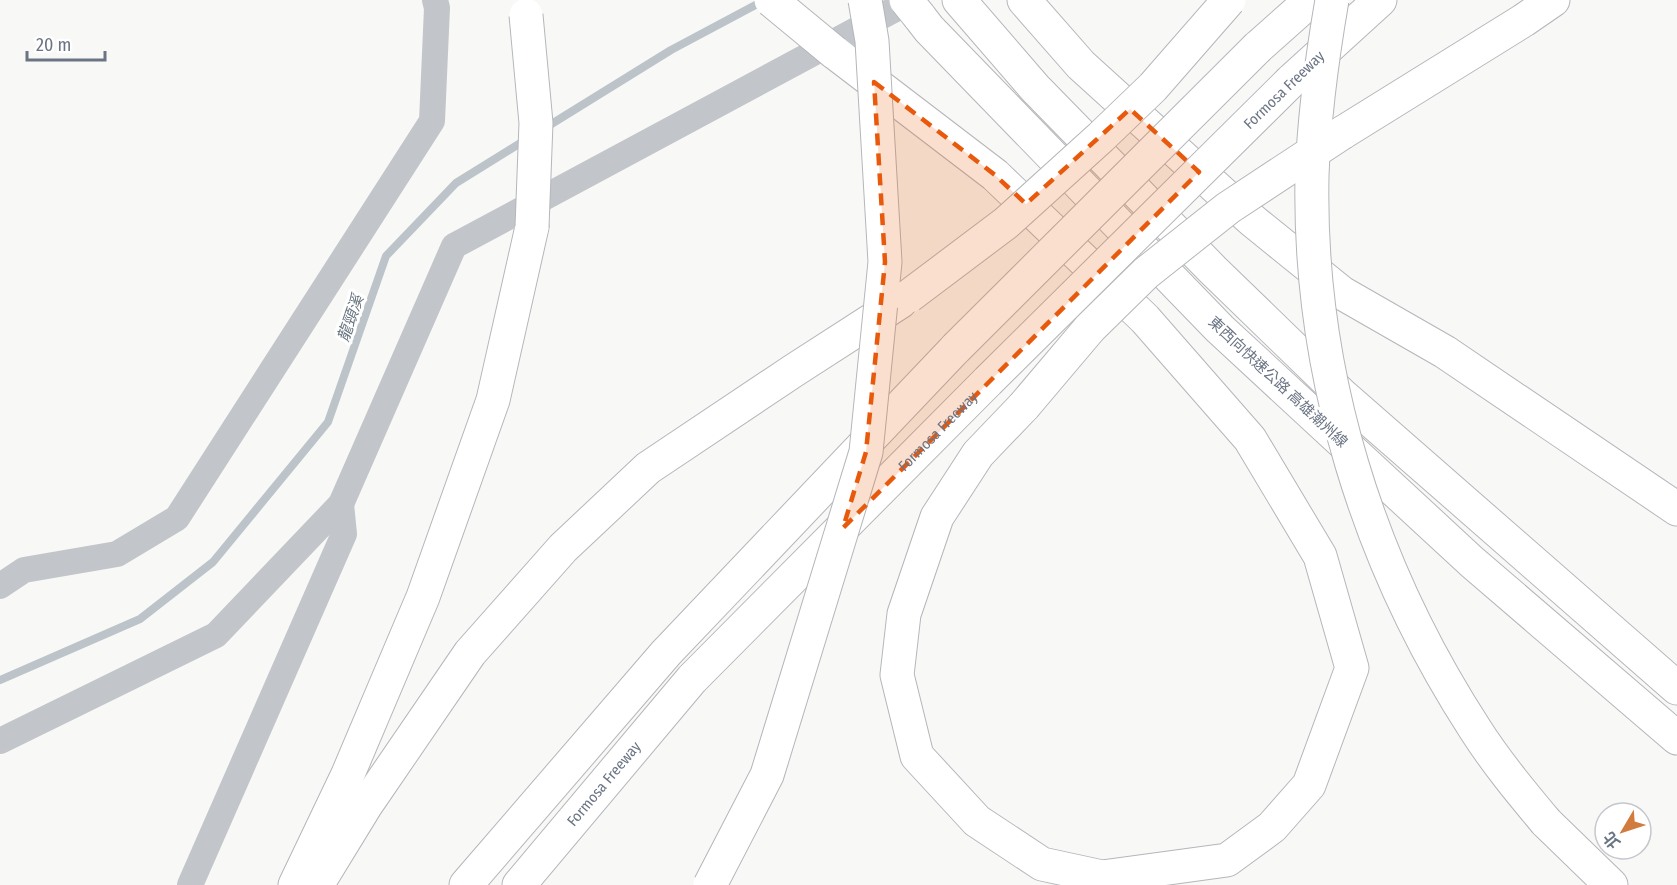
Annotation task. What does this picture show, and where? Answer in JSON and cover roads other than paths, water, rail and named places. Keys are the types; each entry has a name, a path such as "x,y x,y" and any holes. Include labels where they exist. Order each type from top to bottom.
{"highway":[{"path":"771,0 834,52 995,175 1145,319 1250,439 1320,556 1352,668 1309,785 1272,827 1227,860 1102,877 1042,864 977,821 917,756 897,675 903,614 937,518 978,454 1024,406 1090,328 1146,273 1228,208 1553,0"},
{"path":"710,885 767,776 866,452 885,262 872,41 865,0"},
{"path":"959,0 1035,88 1213,270 1343,396 1677,688"},
{"path":"1024,0 1081,65 1253,222 1342,293 1445,352 1677,509"},
{"path":"317,885 366,805 470,653 563,548 648,468 909,296 1006,223 1153,87 1229,0"},
{"path":"466,885 666,653 957,348 1258,47 1311,0"},
{"path":"1332,0 1322,58 1316,117 1312,176 1313,235 1326,353 1343,434 1370,523 1417,630 1445,681 1476,730 1509,777 1546,822 1611,885"},
{"name":"Formosa Freeway","path":"519,885 692,679 1291,81 1380,0"},
{"name":"東西向快速公路 高雄潮州線","path":"912,5 954,55 1220,329 1472,562 1677,738"},
{"path":"295,885 348,774 423,597 493,400 532,227 536,123 524,7"}],"lane":[{"path":"0,586 24,570 117,554 177,518 432,121 437,8 435,0"},
{"path":"0,741 216,635 341,504 454,246 912,5"},
{"path":"190,885 344,534 341,504"}],"waterway":[{"name":"龍頸溪","path":"545,128 671,50 763,1"},
{"name":"龍頸溪","path":"0,680 140,619 213,562 328,422 386,256 456,183 527,139"}]}
